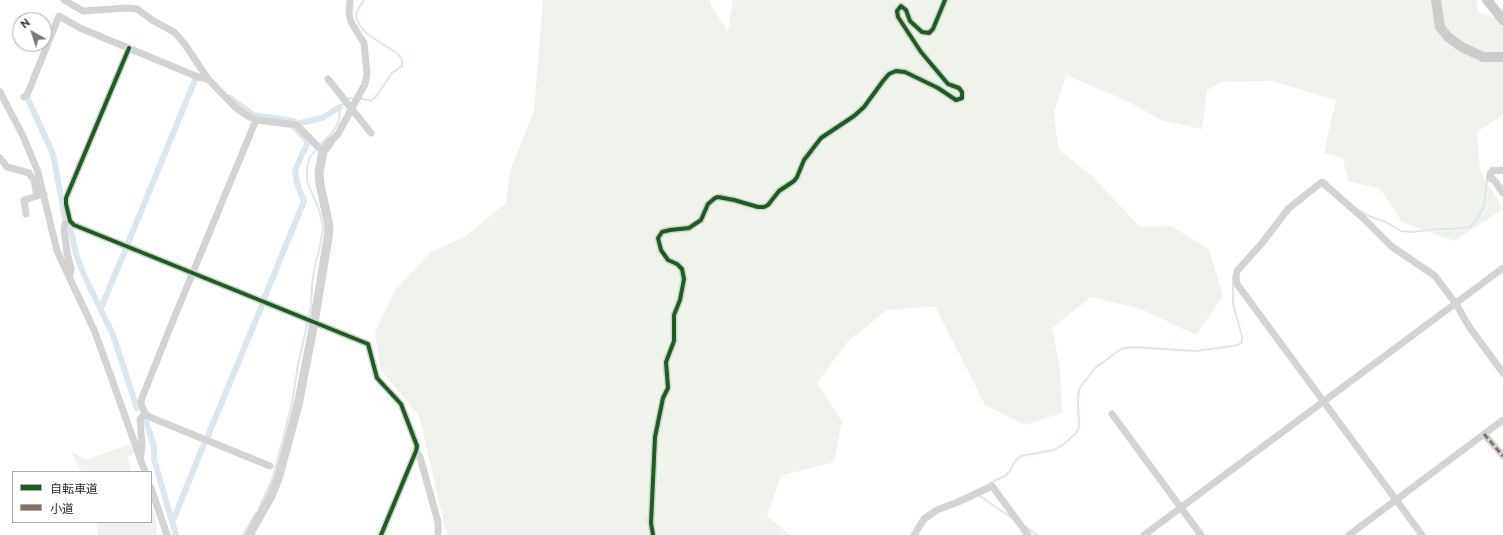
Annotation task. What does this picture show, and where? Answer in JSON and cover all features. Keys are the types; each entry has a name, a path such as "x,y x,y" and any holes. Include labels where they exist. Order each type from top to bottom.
{"main road":[{"path":"1436,0 1440,27 1448,37 1462,47 1483,57 1503,57"},
{"path":"1487,0 1503,20"}],"street":[{"path":"64,0 83,11 127,8 137,9 152,20 174,32 184,43 208,79 236,108 256,120 297,125 323,152"},
{"path":"249,535 271,496 280,473 298,405 314,323 329,226 320,184 319,172 323,152 338,134 365,84 367,74 364,43 351,22 349,14 350,0"},
{"path":"653,535 651,523 655,437 663,398 668,388 666,362 674,341 674,315 680,300 684,279 682,269 677,264 668,260 661,250 658,238 660,234 670,230 689,228 696,224 701,220 708,204 718,197 758,207 768,205 779,191 794,181 804,160 820,138 854,116 864,107 889,74 896,71 906,72 938,88 956,100 962,98 962,92 959,88 948,84 921,52 898,17 897,11 901,6 906,10 910,21 914,25 922,32 929,32 933,29 945,0"},
{"path":"24,97 27,95 59,16 80,28 208,79"},
{"path":"129,48 66,198 70,221 74,225 368,344 377,378 401,404 417,446 381,535"},
{"path":"328,79 371,133"},
{"path":"0,92 24,136 38,172 41,195 57,251 95,332 146,471"},
{"path":"256,120 141,403 145,414 159,421 270,466"},
{"path":"0,158 7,166 29,173 41,195"},
{"path":"1503,170 1493,171 1490,174 1490,178 1494,180 1503,193"},
{"path":"1422,535 1237,284 1237,271 1262,243 1289,208 1322,182 1363,218 1391,246 1435,276 1503,373"},
{"path":"26,214 24,200 41,195"},
{"path":"70,221 65,224 64,228 67,253 71,268 70,277"},
{"path":"1144,535 1503,268"},
{"path":"140,457 142,446 140,419 145,414"},
{"path":"1112,414 1201,535"},
{"path":"1348,535 1503,420"},
{"path":"1484,434 1503,456"},
{"path":"416,451 420,457 438,522 438,535"},
{"path":"914,535 924,519 937,510 992,486 1028,535"},
{"path":"152,491 168,535"}],"shaded area":[{"path":"543,0 711,0 710,4 728,32 733,0 1476,0 1479,13 1503,20 1503,115 1477,132 1480,171 1503,209 1454,241 1402,222 1380,189 1348,181 1343,158 1324,153 1336,100 1272,81 1222,82 1207,90 1202,129 1161,120 1125,100 1066,75 1054,112 1058,149 1091,175 1140,227 1171,226 1209,249 1223,296 1196,335 1141,309 1091,297 1052,328 1060,368 1062,413 1025,425 985,405 935,306 887,310 848,341 817,383 842,421 834,462 781,476 767,516 790,535 447,535 419,416 380,369 375,332 396,289 430,253 464,237 506,203 510,171 534,110"},
{"path":"130,444 134,453 128,457 131,471 82,471 79,469 72,452 86,460"},
{"path":"152,508 156,518 157,535 97,535 97,523 152,523"}],"waterway":[{"path":"359,98 371,101 392,73 402,66 402,60 397,53 367,34 360,26 356,17 357,11 364,0"},
{"path":"128,243 195,80"},
{"path":"230,98 253,115 294,121"},
{"path":"320,145 332,133 339,121 340,107 349,98 355,98"},
{"path":"28,99 53,154 65,219"},
{"path":"300,123 322,118 340,107"},
{"path":"264,299 304,201 297,183 295,170 308,142 295,128"},
{"path":"259,508 272,480 292,404 298,365 311,307 312,284 323,227 319,210 307,181 307,167 310,157 317,148"},
{"path":"1488,173 1490,168 1494,167"},
{"path":"1358,210 1371,217 1386,222 1401,231 1412,232 1470,227 1478,218 1484,206 1487,179"},
{"path":"70,227 76,254 84,275 113,335 137,408"},
{"path":"101,308 126,248"},
{"path":"990,483 1005,476 1010,471 1015,461 1021,456 1054,450 1064,444 1076,433 1079,427 1079,389 1095,368 1121,349 1133,347 1196,351 1238,345 1242,342 1242,336 1233,304 1233,277"},
{"path":"207,438 262,305"},
{"path":"146,421 154,446 154,459 176,535"},
{"path":"172,519 174,518 204,444"},
{"path":"978,495 1012,518"},
{"path":"243,535 256,513"},
{"path":"1026,527 1037,535"}],"marked path":[{"path":"1484,434 1503,456"}],"cycle path":[{"path":"653,535 651,523 655,437 663,398 668,388 666,362 674,341 674,315 680,300 684,279 682,269 677,264 668,260 661,250 658,238 662,232 689,228 701,220 708,204 718,197 758,207 768,205 779,191 794,181 804,160 821,138 854,116 864,107 889,74 896,71 905,72 938,88 956,100 962,98 962,92 959,88 948,84 921,52 898,17 897,11 901,6 906,10 910,21 922,32 929,33 933,29 945,0"},
{"path":"129,48 66,198 70,221 74,225 368,344 377,378 401,404 417,446 381,535"}]}
